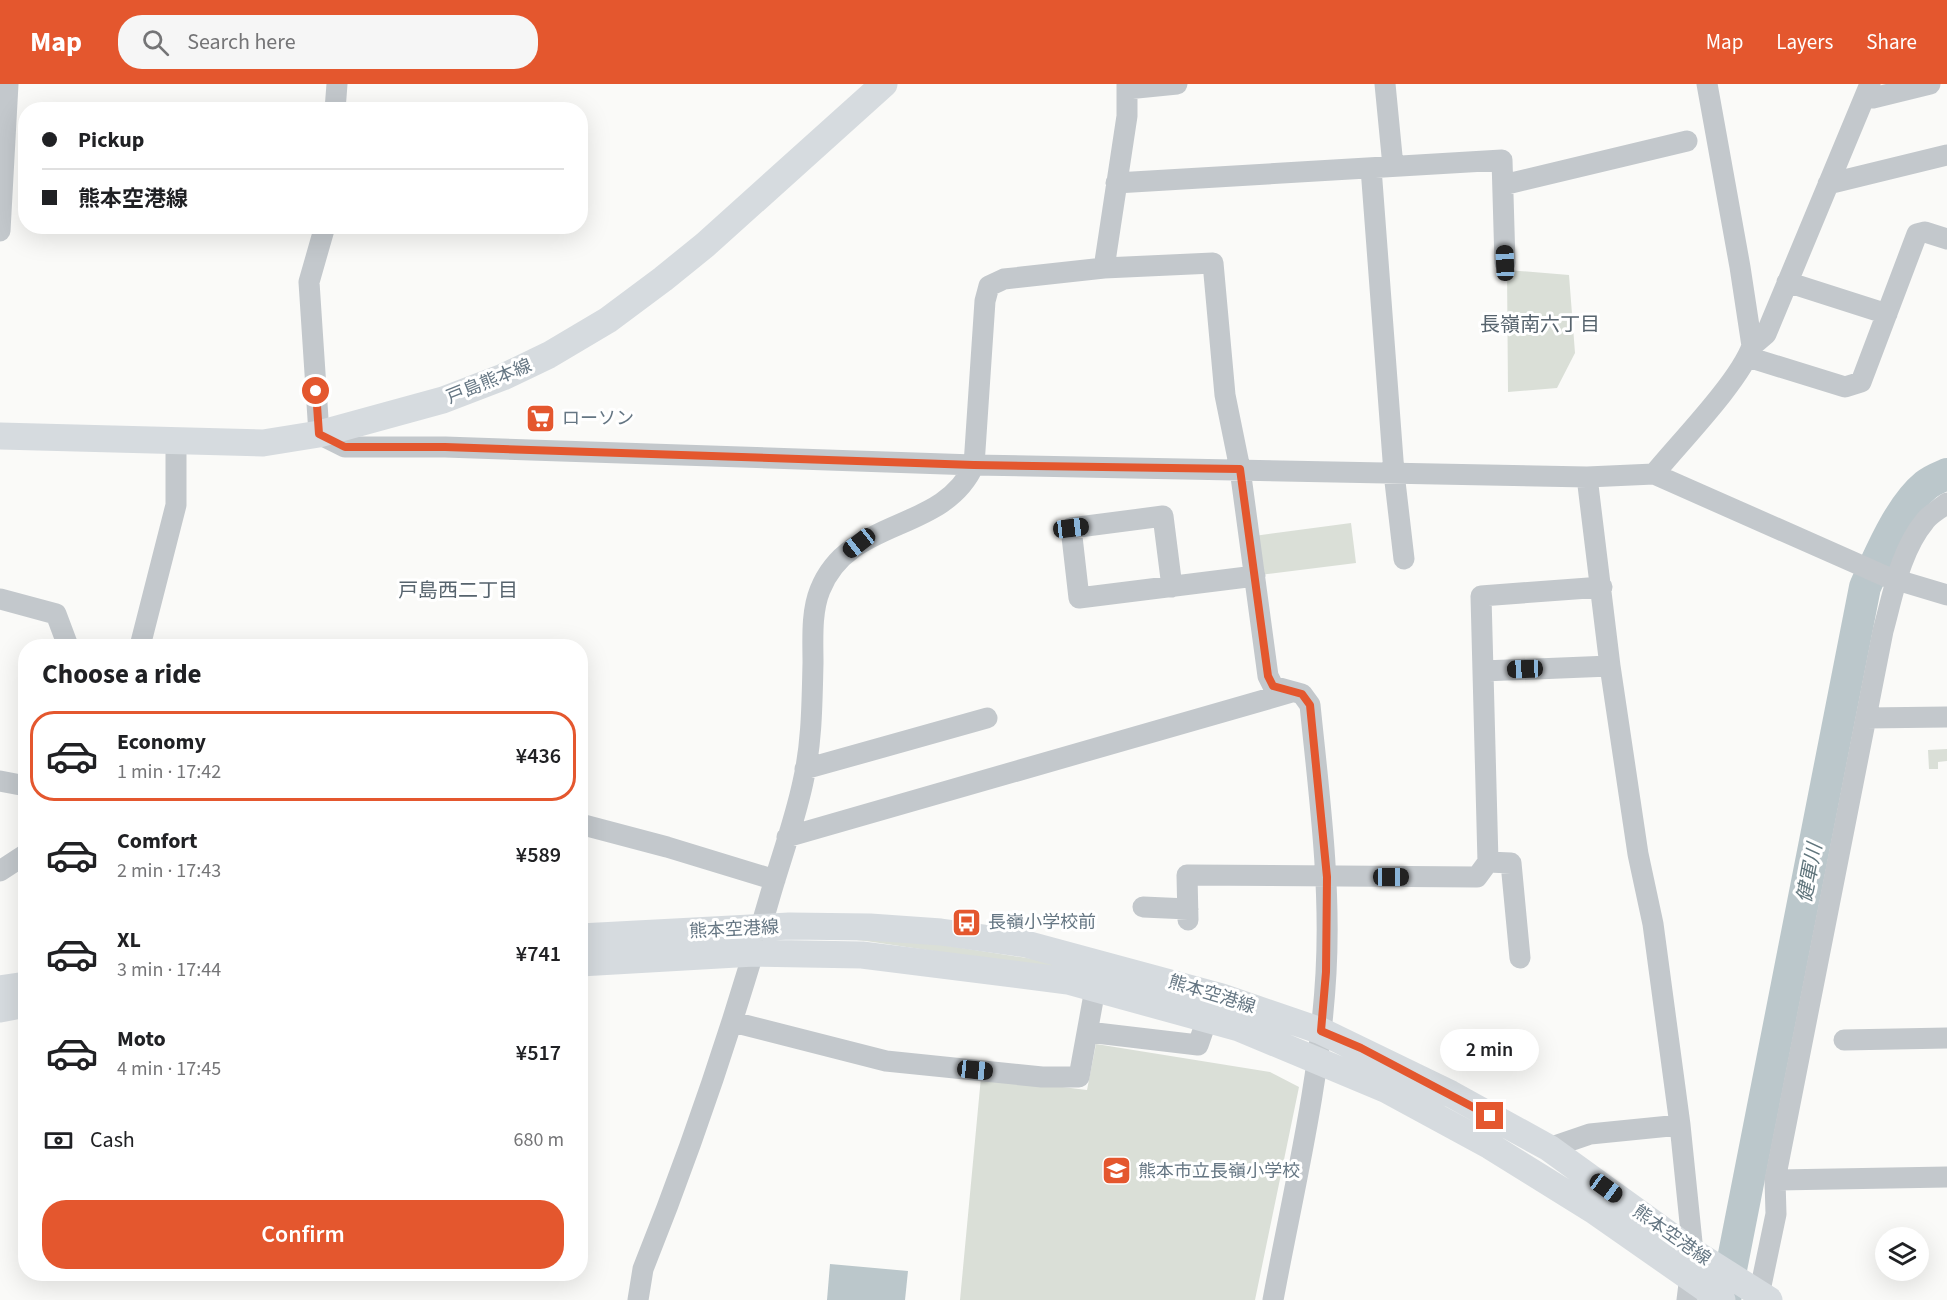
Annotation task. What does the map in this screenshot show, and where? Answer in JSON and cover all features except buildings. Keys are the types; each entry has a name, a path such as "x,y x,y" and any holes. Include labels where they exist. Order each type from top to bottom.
{"main road":[{"name":"戸島熊本線","path":"0,436 263,442 319,434 443,400 503,377 549,355 608,320 705,245 884,84"},
{"name":"熊本空港線","path":"588,937 761,927 870,927 941,932 1026,944 1167,980 1321,1031 1451,1094 1549,1148 1690,1277 1762,1298"},
{"name":"熊本空港線","path":"588,963 754,953 862,955 1068,981 1239,1028 1318,1059 1385,1089 1490,1146 1593,1210 1722,1300"},
{"path":"0,989 18,986"},
{"path":"0,1009 18,1006"}],"street":[{"path":"0,231 8,84"},
{"path":"336,102 337,84"},
{"path":"1104,268 1127,116 1127,86 1177,84"},
{"path":"1385,84 1393,166"},
{"path":"1707,84 1740,267 1750,352"},
{"path":"1867,90 1873,98 1930,84"},
{"path":"1654,474 1766,334 1867,90"},
{"path":"1503,185 1687,141"},
{"path":"1828,184 1947,155"},
{"path":"1116,183 1502,160 1505,263"},
{"path":"1371,168 1394,473 1404,559"},
{"path":"1750,352 1845,387 1861,382 1917,234 1925,232 1947,239"},
{"path":"323,234 309,282 319,434 345,447 478,448 974,465 1587,477 1654,474 1892,579 1947,595"},
{"path":"638,1300 643,1269 733,1022 805,769 811,726 813,625 819,592 833,563 859,543 947,502 968,478 974,465 985,301 989,286 1004,279 1104,268 1213,263 1225,394 1240,469 1268,676 1273,686 1302,694 1310,705 1327,877 1326,972 1318,1059 1273,1300"},
{"path":"1787,282 1887,314"},
{"path":"142,639 176,505 176,441"},
{"path":"1587,477 1610,666 1638,854 1653,924 1680,1125 1690,1277"},
{"path":"1762,1298 1776,1214 1775,1180 1892,579 1925,520 1947,503"},
{"path":"1172,586 1163,516 1071,528 1079,598 1255,576"},
{"path":"1143,907 1188,915 1187,875 1477,877 1488,862 1481,596 1602,587"},
{"path":"0,599 56,614 65,639"},
{"path":"1483,671 1610,666"},
{"path":"787,837 1293,692"},
{"path":"1866,718 1947,717"},
{"path":"805,769 987,718"},
{"path":"0,781 18,784"},
{"path":"588,826 667,847 775,880"},
{"path":"0,871 18,859"},
{"path":"1488,862 1511,862 1520,958"},
{"path":"733,1022 886,1061 1042,1077 1079,1077 1095,989"},
{"path":"1088,1032 1198,1045 1208,1019"},
{"path":"1844,1040 1947,1038"},
{"path":"1549,1148 1590,1134 1680,1125"},
{"path":"1775,1180 1947,1177"}],"shaded area":[{"path":"1507,270 1569,275 1575,353 1557,388 1508,392"},
{"path":"1351,523 1356,563 1259,575 1254,536"},
{"path":"1947,749 1947,761 1938,762 1938,769 1929,769 1928,750"},
{"path":"818,936 917,941 1046,961 1136,981 866,941"},
{"name":"熊本市立長嶺小学校","path":"1096,1044 1270,1072 1299,1087 1255,1300 960,1300 981,1077 1087,1090"},
{"path":"830,1264 908,1271 905,1300 827,1300"}],"waterway":[{"name":"健軍川","path":"1725,1300 1865,587 1907,506 1926,485 1947,474"}],"place":[{"name":"ローソン","path":"541,418"},
{"name":"長嶺小学校前","path":"967,922"},
{"name":"熊本市立長嶺小学校","path":"1117,1171"}],"district":[{"name":"長嶺南六丁目","path":"1540,324"},
{"name":"戸島西二丁目","path":"458,590"}],"route":[{"path":"316,391 319,434 345,447 445,447 974,465 1240,469 1268,676 1273,686 1302,694 1310,705 1327,877 1326,972 1321,1031 1361,1048 1490,1116"}]}
